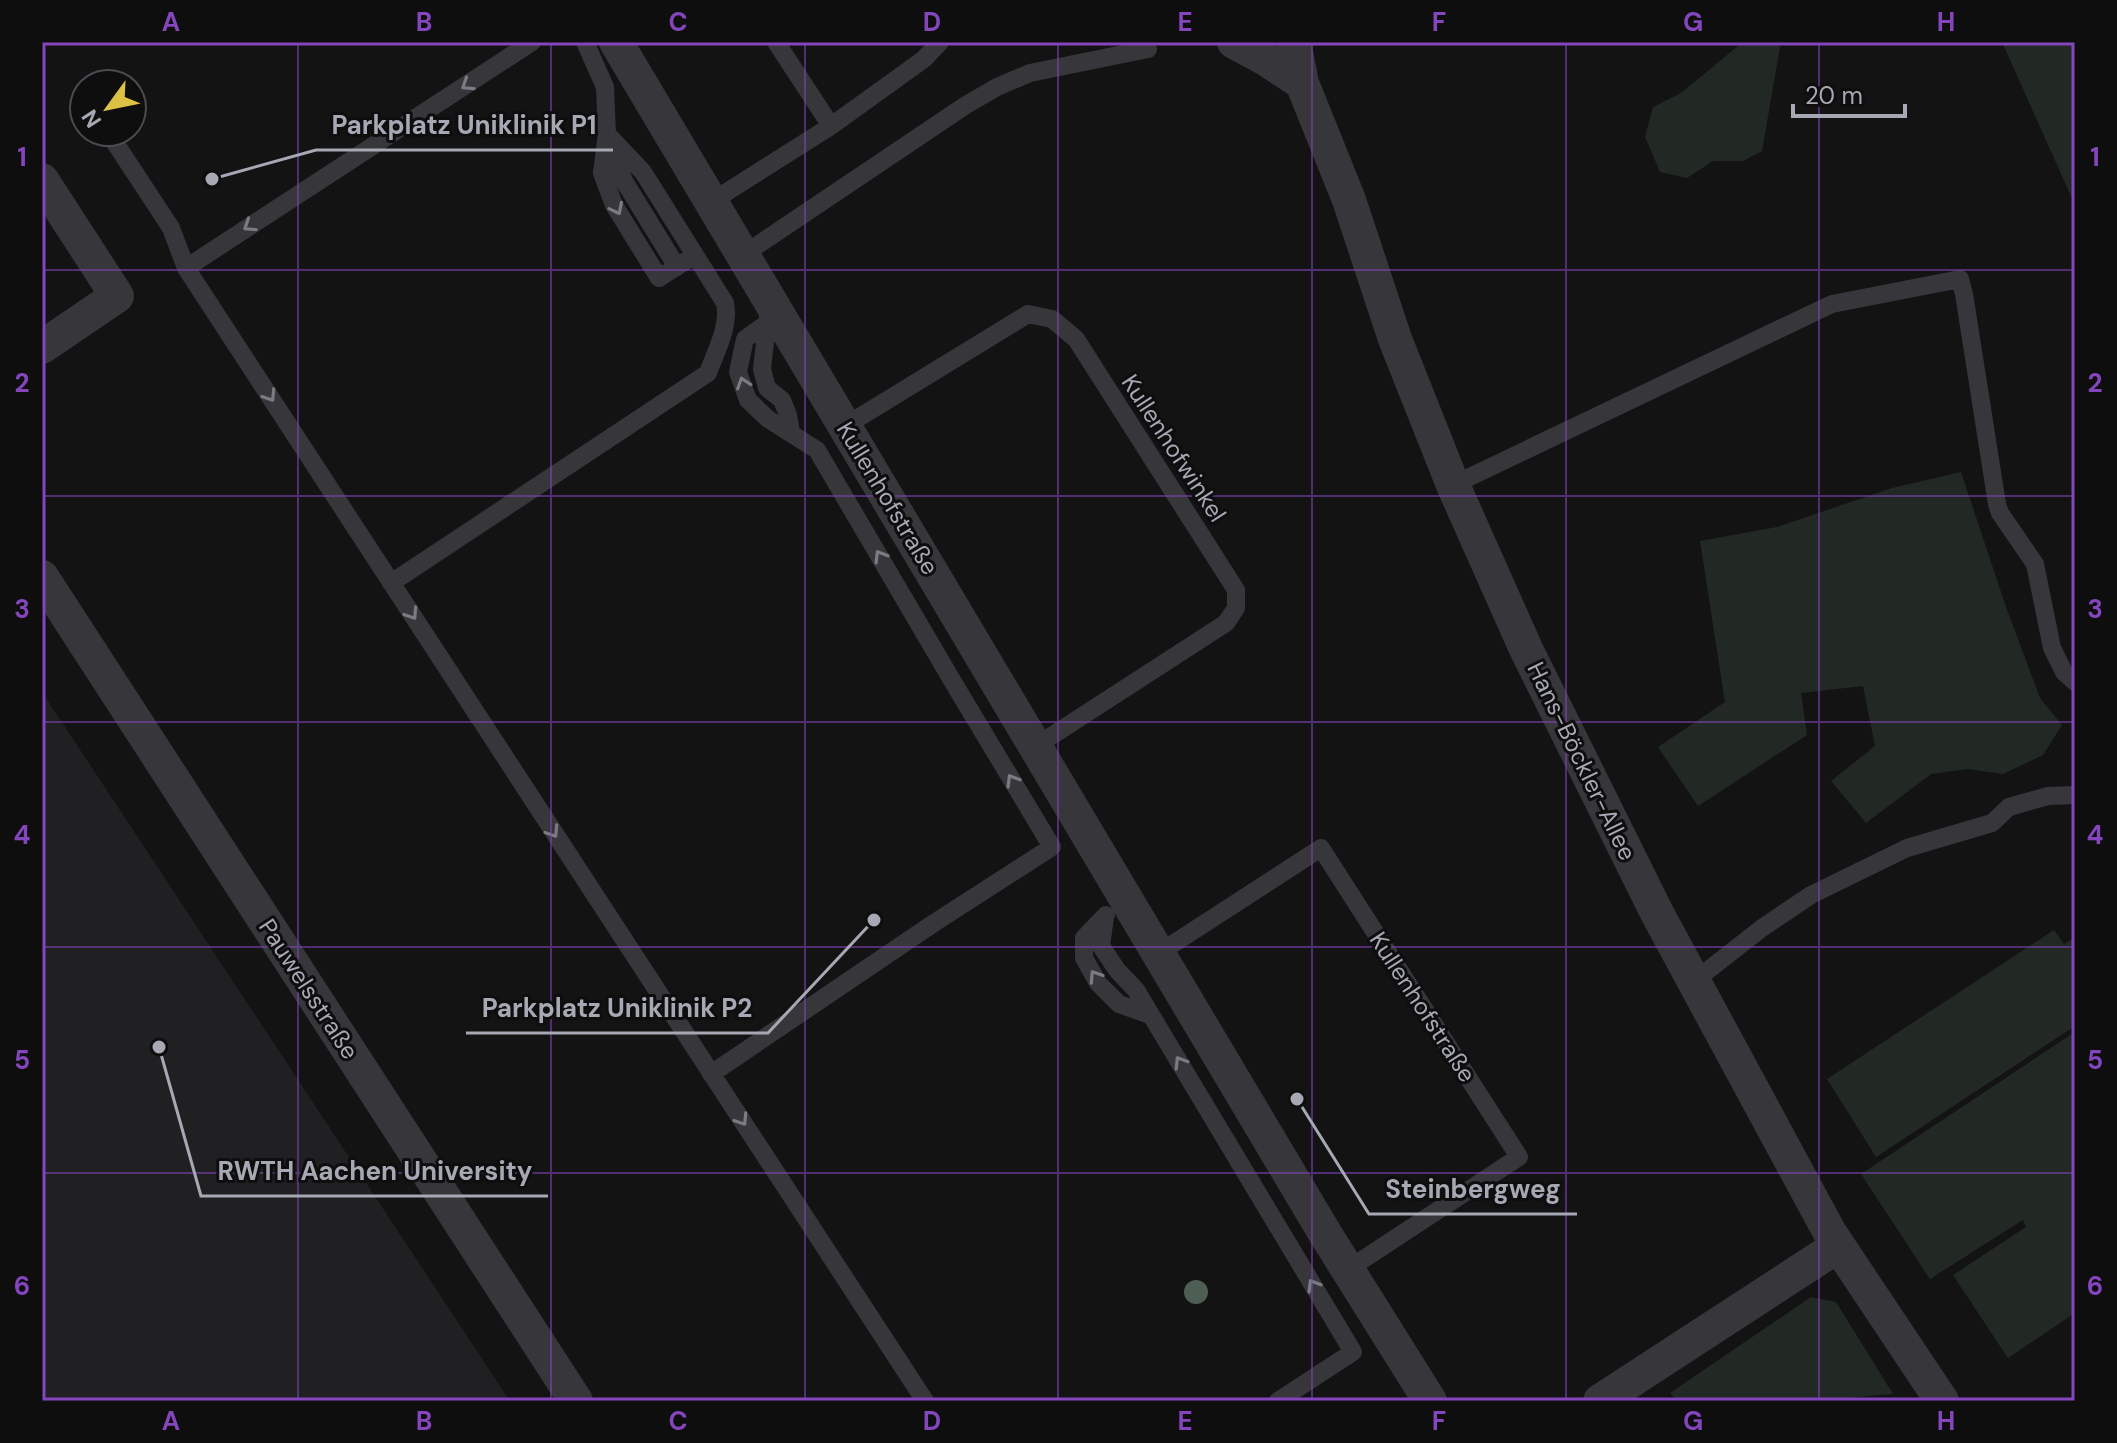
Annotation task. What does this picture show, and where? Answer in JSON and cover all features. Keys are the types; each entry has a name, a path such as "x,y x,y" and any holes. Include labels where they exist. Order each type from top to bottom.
{"street":[{"name":"Kullenhofstraße","path":"616,42 743,255 766,310 845,426 1036,746 1115,906 1159,953 1347,1270 1430,1401"},
{"path":"1234,42 1302,83"},
{"name":"Hans-Böckler-Allee","path":"1294,42 1302,83 1349,200 1395,339 1453,485 1526,649 1693,982 1838,1246 1942,1401"},
{"path":"42,180 117,296 42,347"},
{"name":"Pauwelsstraße","path":"42,577 576,1401"},
{"path":"1600,1401 1838,1246"}],"lane":[{"path":"186,268 532,42"},
{"path":"585,42 605,87 607,134 602,173 614,205 659,278 695,255"},
{"path":"776,42 831,126"},
{"path":"711,202 831,126 924,59 940,42"},
{"path":"743,255 997,87 1030,73 1148,49"},
{"path":"391,583 708,373 728,314 725,303 643,172 607,134"},
{"path":"607,134 624,181 677,267"},
{"path":"118,148 171,228 186,268 925,1401"},
{"path":"1453,485 1832,304 1960,279 1997,504 2035,564 2052,648 2064,672 2075,682"},
{"path":"711,1074 1052,847 817,450 768,419 748,400 738,372 745,339 766,310"},
{"name":"Kullenhofwinkel","path":"845,426 1028,314 1052,319 1076,339 1236,590 1236,608 1226,623 1036,746"},
{"path":"1693,982 1762,928 1811,895 1893,854 1992,823 2009,807 2048,796 2075,795"},
{"name":"Kullenhofstraße","path":"1159,953 1321,848 1519,1157 1347,1270"},
{"path":"1115,906 1101,946 1117,970 1136,990 1353,1352 1278,1401"}],"shaded area":[{"path":"1743,42 1776,42 1780,47 1762,151 1743,161 1713,161 1687,178 1660,172 1645,137 1653,107 1681,93"},
{"path":"2002,42 2075,42 2075,205"},
{"path":"1961,472 2040,698 2062,725 2043,755 2003,774 1968,769 1931,774 1866,823 1831,781 1875,746 1863,686 1801,693 1807,735 1698,806 1658,747 1725,702 1700,541 1777,527 1892,488"},
{"path":"42,692 510,1401 42,1401"},
{"path":"2054,930 2064,944 2075,937 2075,1026 1876,1157 1827,1079"},
{"path":"2075,1032 2075,1313 2008,1358 1953,1275 2026,1227 2023,1220 1930,1279 1861,1174"},
{"path":"1811,1297 1836,1302 1893,1394 1813,1401 1677,1401 1670,1393"}],"place":[{"name":"Parkplatz Uniklinik P1","path":"212,179"},
{"name":"Parkplatz Uniklinik P2","path":"874,920"},
{"name":"RWTH Aachen University","path":"159,1047"},
{"name":"Steinbergweg","path":"1297,1099"}]}
